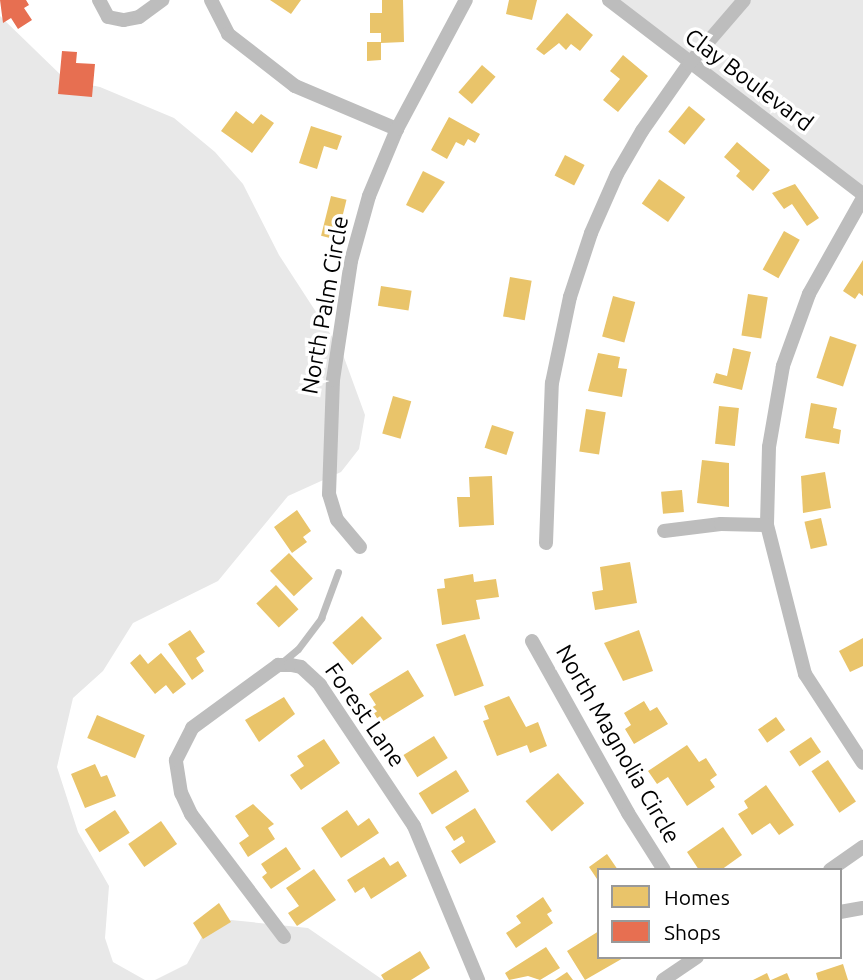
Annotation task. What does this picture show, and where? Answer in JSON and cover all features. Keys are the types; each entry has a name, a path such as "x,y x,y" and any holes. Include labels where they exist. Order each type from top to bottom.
{"street":[{"path":"99,0 108,17 124,20 138,17 162,0"},
{"path":"211,0 228,34 295,86 397,129"},
{"name":"North Palm Circle","path":"360,547 337,520 329,494 333,380 357,230 397,129 466,0"},
{"name":"Clay Boulevard","path":"609,0 863,196"},
{"path":"546,543 551,394 570,297 591,233 617,174 690,64 744,0"},
{"path":"863,196 809,294 789,345 769,447 767,526 805,674 863,763"},
{"path":"664,531 721,524 767,526"},
{"name":"North Magnolia Circle","path":"532,641 628,813 663,868"},
{"path":"278,665 191,728 176,760 181,793 191,814 284,937"},
{"name":"Forest Lane","path":"278,665 301,667 320,685 414,826 478,980"},
{"path":"833,868 863,846"},
{"path":"842,912 863,908"},
{"path":"663,980 694,959"}],"lane":[{"path":"278,665 314,628 338,572"}],"shaded area":[{"path":"614,0 863,0 863,194"},
{"path":"0,16 66,80 100,87 174,118 215,152 243,184 279,255 342,352 365,415 359,449 341,472 288,496 218,581 133,623 103,671 73,698 57,767 78,832 109,886 105,938 113,962 145,980 0,980"},
{"path":"231,920 308,928 383,980 155,980 187,964 204,933"}],"building: Homes":[{"path":"270,0 301,0 291,14"},
{"path":"382,0 403,0 404,42 381,43 381,60 367,61 367,42 381,42 381,33 370,33 370,13 382,13"},
{"path":"509,0 537,0 532,20 506,14"},
{"path":"567,13 593,35 580,51 571,44 566,50 559,43 544,55 536,49"},
{"path":"623,55 648,76 618,112 603,100 620,79 610,71"},
{"path":"482,65 496,77 472,104 458,92"},
{"path":"689,106 705,119 685,145 668,132"},
{"path":"236,111 253,124 261,114 274,123 252,153 221,131"},
{"path":"449,117 480,134 475,143 468,139 464,146 456,142 447,159 431,150"},
{"path":"311,126 342,136 337,150 324,146 317,169 299,163"},
{"path":"737,142 770,170 753,191 736,176 740,171 724,157"},
{"path":"565,155 585,165 574,185 555,175"},
{"path":"423,171 445,182 423,213 406,205"},
{"path":"659,179 685,197 668,222 642,204"},
{"path":"795,184 819,218 807,226 792,204 784,209 772,193"},
{"path":"331,196 347,200 337,240 321,236"},
{"path":"784,231 800,240 778,278 763,269"},
{"path":"863,260 863,296 859,293 855,299 843,291"},
{"path":"510,277 532,281 525,320 503,316"},
{"path":"381,286 412,291 408,311 378,306"},
{"path":"748,294 768,297 761,339 741,335"},
{"path":"613,296 635,302 624,343 602,337"},
{"path":"830,336 857,345 843,386 816,378"},
{"path":"733,348 751,352 742,390 713,383 716,373 727,376"},
{"path":"598,353 620,357 618,368 627,369 622,397 588,391"},
{"path":"393,396 411,401 401,439 382,433"},
{"path":"811,403 837,408 833,428 841,430 839,444 805,438"},
{"path":"719,406 739,408 735,446 715,444"},
{"path":"586,409 606,412 599,455 579,451"},
{"path":"492,425 514,432 506,455 485,448"},
{"path":"702,460 729,463 729,507 697,503"},
{"path":"825,472 831,508 803,513 801,476"},
{"path":"492,476 494,525 459,527 457,497 470,497 469,477"},
{"path":"682,490 684,512 663,514 661,492"},
{"path":"297,510 311,531 303,537 307,542 292,553 274,527"},
{"path":"821,518 827,545 811,549 804,522"},
{"path":"289,553 313,579 294,596 270,571"},
{"path":"630,562 637,603 595,610 592,592 603,590 600,567"},
{"path":"473,574 474,582 496,579 499,597 476,600 480,619 442,625 437,589 445,588 444,579"},
{"path":"276,585 299,609 279,628 256,603"},
{"path":"362,616 382,638 352,665 332,643"},
{"path":"190,630 205,652 196,658 204,671 192,680 168,644"},
{"path":"639,630 653,671 623,681 604,643"},
{"path":"465,634 484,686 455,696 436,645"},
{"path":"863,638 863,666 850,672 839,651"},
{"path":"161,653 186,684 173,694 166,685 155,694 130,663 140,654 148,664"},
{"path":"408,670 424,696 380,723 371,708 376,705 369,694"},
{"path":"509,696 526,727 538,722 547,746 530,753 527,745 497,756 483,721 489,719 484,706"},
{"path":"284,697 295,714 259,742 245,720"},
{"path":"644,701 650,711 657,707 668,724 634,744 625,729 631,725 624,713"},
{"path":"97,715 145,735 135,758 87,738"},
{"path":"776,717 785,730 767,743 758,730"},
{"path":"434,736 448,758 417,777 403,755"},
{"path":"811,737 821,752 800,766 789,752"},
{"path":"324,739 340,763 301,790 290,775 304,766 297,756"},
{"path":"687,745 699,762 706,758 717,775 710,780 715,787 687,806 668,777 657,784 648,771"},
{"path":"828,760 856,801 839,813 811,771"},
{"path":"95,764 101,777 107,775 116,796 85,808 71,774"},
{"path":"456,770 469,791 432,815 419,793"},
{"path":"558,773 584,803 552,831 526,801"},
{"path":"766,785 794,825 779,835 770,823 752,835 738,814 748,808 744,801"},
{"path":"253,804 274,824 268,828 275,839 248,857 239,843 249,836 235,816"},
{"path":"475,808 496,842 460,864 451,851 465,842 462,836 454,841 445,827"},
{"path":"115,810 130,833 100,852 85,830"},
{"path":"347,810 358,826 369,818 379,833 341,858 321,828"},
{"path":"161,821 177,844 144,867 128,844"},
{"path":"723,827 742,855 724,868 698,868 687,852"},
{"path":"286,847 301,869 271,889 262,877 267,873 261,864"},
{"path":"607,854 617,868 597,868 597,879 589,867"},
{"path":"384,857 390,866 398,861 407,876 371,899 364,887 355,893 347,880"},
{"path":"314,869 336,900 297,926 288,913 299,906 286,888"},
{"path":"543,897 552,911 547,914 553,923 516,948 506,933 521,923 516,916"},
{"path":"219,903 231,922 203,939 193,923"},
{"path":"597,932 597,959 622,959 585,980 567,951"},
{"path":"546,947 560,968 540,980 528,976 509,980 505,973"},
{"path":"420,951 430,968 411,980 384,980 381,975"},
{"path":"843,964 848,980 818,980 816,973"},
{"path":"567,972 573,980 555,980"},
{"path":"767,973 770,980 753,980"},
{"path":"787,973 790,980 771,980"}],"building: Shops":[{"path":"0,0 26,0 29,5 24,8 32,20 18,29 11,18 3,23"},
{"path":"62,51 77,52 76,63 95,64 92,97 58,94"}]}
